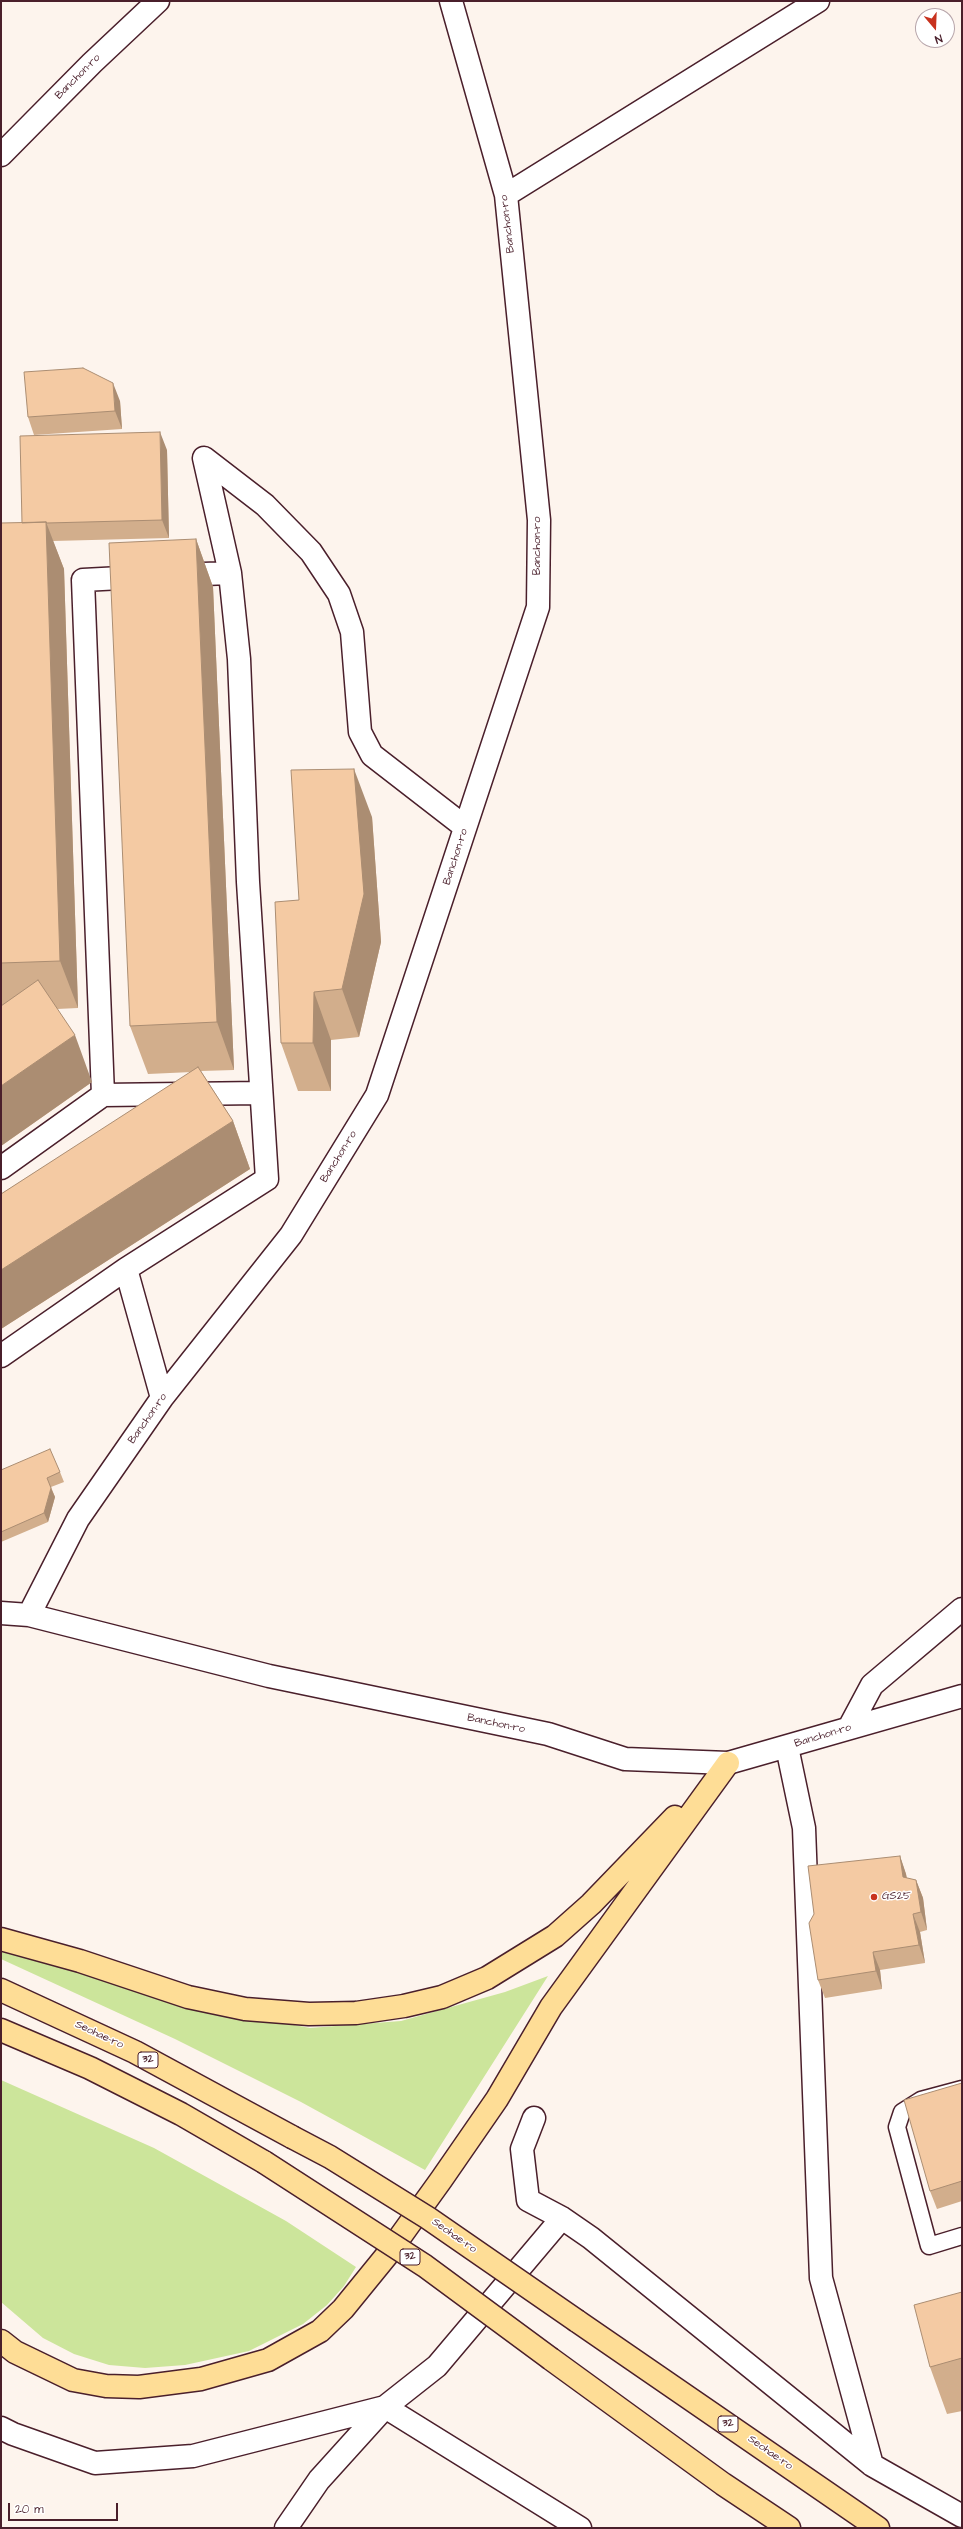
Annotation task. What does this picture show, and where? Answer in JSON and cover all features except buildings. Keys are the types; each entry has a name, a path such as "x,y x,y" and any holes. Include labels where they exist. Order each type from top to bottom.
{"highway":[{"path":"1,1939 80,1961 188,1997 245,2009 309,2014 356,2012 420,2003 442,1997 487,1978 555,1936 591,1904 728,1763"},
{"path":"1,2342 15,2352 73,2380 106,2386 139,2387 201,2379 262,2362 297,2346 320,2331 343,2309 387,2255 441,2180 497,2099 552,2007 728,1763"},
{"name":"Seohae-ro","path":"1,1990 135,2052 330,2157 428,2218 878,2528"},
{"name":"32","path":"1,2030 90,2068 181,2114 264,2162 425,2266 723,2484 789,2528"}],"street":[{"name":"Banchon-ro","path":"1,155 92,63 158,1"},
{"name":"Banchon-ro","path":"28,1615 78,1519 162,1398 291,1235 377,1095 538,607 538,520 506,195 451,1"},
{"path":"506,195 818,1"},
{"path":"1,1356 126,1268 267,1179 260,1092 248,882 239,659 230,573 204,458 266,506 311,552 339,594 352,632 360,732 372,755 465,828"},
{"path":"103,1095 83,580 230,573"},
{"path":"1,1168 103,1095 260,1092"},
{"path":"126,1268 162,1398"},
{"path":"849,1728 872,1685 962,1609"},
{"name":"Banchon-ro","path":"1,1613 28,1615 269,1676 548,1734 625,1759 728,1763 962,1696"},
{"path":"787,1747 804,1828 821,2278 872,2466"},
{"path":"534,2118 522,2149 528,2200 562,2218 591,2238 872,2466 962,2516"},
{"path":"286,2528 319,2480 385,2407 437,2366 562,2218"},
{"path":"1,2428 13,2434 95,2463 192,2456 385,2407 580,2528"}],"lane":[{"path":"962,2089 921,2100 902,2112 897,2127 929,2246 962,2236"}],"green space":[{"path":"1,1944 195,2006 310,2028 401,2021 505,1992 548,1976 425,2170 301,2102 175,2039 1,1959"},
{"path":"1,2080 154,2148 286,2221 356,2267 344,2286 327,2305 303,2324 249,2351 185,2365 145,2368 109,2365 74,2354 43,2338 1,2302"}],"place":[{"name":"GS25","path":"874,1897"}]}
